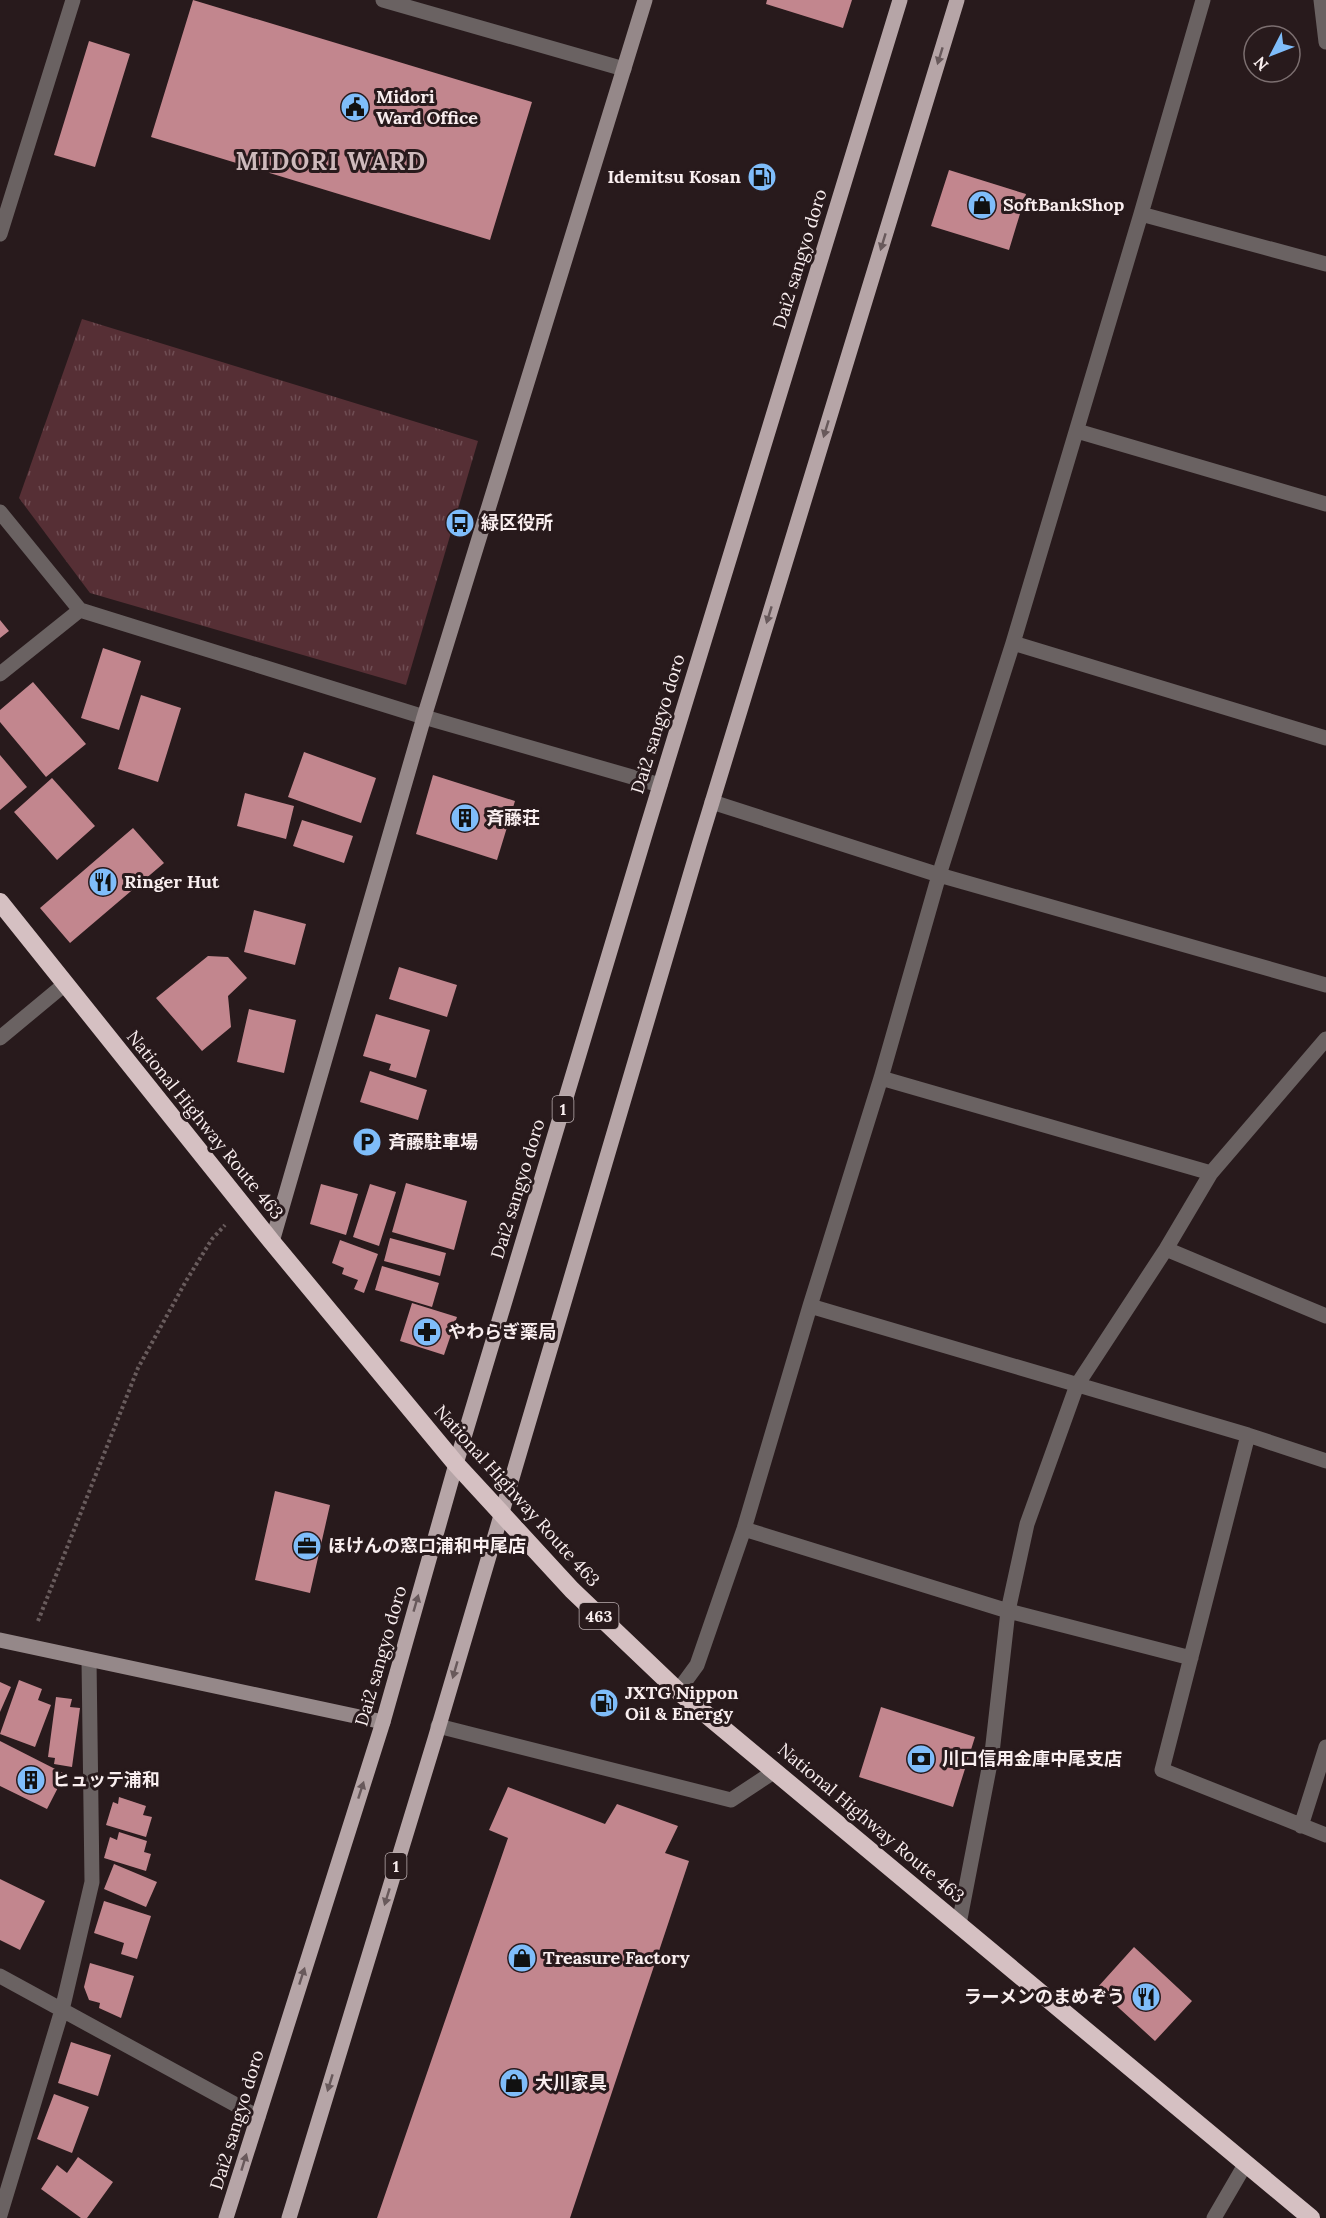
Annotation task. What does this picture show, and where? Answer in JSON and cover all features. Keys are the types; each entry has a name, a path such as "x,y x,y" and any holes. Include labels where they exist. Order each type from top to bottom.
{"highway":[{"name":"National Highway Route 463","path":"0,902 272,1242 456,1464 572,1590 678,1691 1311,2218"}],"main road":[{"name":"Dai2 sangyo doro","path":"226,2218 383,1722 456,1464 660,785 900,0"},
{"name":"1","path":"289,2218 438,1726 712,802 957,0"}],"street":[{"path":"0,234 73,0"},
{"path":"383,0 624,69"},
{"path":"272,1242 424,717 645,0"},
{"path":"678,1691 697,1665 744,1529 881,1078 939,875 1013,643 1077,431 1203,0"},
{"path":"1321,0 1326,42"},
{"path":"1141,214 1326,264"},
{"path":"1077,431 1326,504"},
{"path":"0,512 80,610 424,717 660,785"},
{"path":"0,674 80,610"},
{"path":"1013,643 1326,738"},
{"path":"712,802 939,875 1326,985"},
{"path":"0,1038 64,984"},
{"path":"959,1924 993,1753 1008,1611 1027,1524 1077,1385 1166,1249 1211,1173 1326,1039"},
{"path":"881,1078 1211,1173"},
{"path":"1166,1249 1326,1316"},
{"path":"810,1306 1248,1435 1326,1461"},
{"path":"1248,1435 1162,1770 1326,1835"},
{"path":"744,1529 1008,1611 1191,1658"},
{"path":"0,1640 383,1722"},
{"path":"0,2215 62,2010 92,1882 89,1660"},
{"path":"438,1726 731,1800 775,1771"},
{"path":"1301,1826 1326,1747"},
{"path":"0,1976 258,2117"},
{"path":"1215,2218 1246,2163"}],"path":[{"path":"28,1647 138,1368 212,1239 243,1204"}],"green space":[{"path":"82,319 478,441 406,685 90,593 19,498"}],"building":[{"path":"193,0 532,102 490,240 151,137"},
{"path":"767,0 852,0 843,28 766,4"},
{"path":"89,41 130,54 95,167 54,155"},
{"path":"949,170 1026,194 1009,250 931,226"},
{"path":"0,620 9,631 0,638"},
{"path":"103,648 141,661 119,730 81,718"},
{"path":"33,682 86,744 46,777 0,722 0,710"},
{"path":"141,695 181,708 158,782 118,769"},
{"path":"304,752 376,778 361,823 288,797"},
{"path":"0,755 27,787 0,810"},
{"name":"斉藤荘","path":"433,775 515,801 497,860 416,834"},
{"path":"52,778 95,826 57,860 14,812"},
{"path":"245,793 294,806 286,839 237,826"},
{"path":"302,820 353,836 344,863 293,846"},
{"path":"133,828 164,863 70,943 40,908"},
{"path":"254,910 306,924 295,965 244,952"},
{"path":"208,956 228,957 247,978 228,996 231,1027 202,1051 156,998"},
{"path":"399,967 457,985 447,1017 389,999"},
{"path":"249,1009 296,1020 284,1073 237,1062"},
{"path":"376,1014 430,1030 416,1078 389,1070 391,1064 363,1056"},
{"path":"370,1071 427,1090 418,1120 360,1102"},
{"path":"406,1183 467,1201 454,1250 392,1232"},
{"path":"321,1184 358,1194 346,1235 310,1224"},
{"path":"370,1184 396,1192 379,1246 353,1237"},
{"path":"390,1238 446,1253 440,1276 384,1261"},
{"path":"340,1240 378,1254 364,1293 354,1289 358,1280 342,1274 344,1268 332,1263"},
{"path":"382,1266 439,1283 432,1307 375,1290"},
{"path":"412,1303 457,1317 444,1355 400,1341"},
{"path":"275,1491 330,1505 310,1593 255,1580"},
{"path":"19,1680 42,1689 38,1700 51,1705 35,1747 0,1734"},
{"path":"0,1682 11,1687 0,1712"},
{"path":"56,1697 72,1699 70,1707 80,1708 72,1767 54,1764 55,1758 48,1757"},
{"path":"881,1707 975,1737 953,1807 859,1777"},
{"name":"ヒュッテ浦和","path":"0,1741 65,1774 47,1809 0,1786"},
{"path":"508,1787 605,1824 617,1804 678,1826 665,1853 689,1861 570,2218 377,2218 508,1838 489,1830"},
{"path":"119,1797 146,1806 143,1815 152,1817 146,1837 106,1825 113,1802 118,1804"},
{"path":"119,1832 147,1841 144,1852 151,1854 146,1871 104,1858 110,1837 117,1840"},
{"path":"114,1864 157,1882 146,1907 104,1889"},
{"path":"0,1879 45,1901 20,1950 0,1940"},
{"path":"104,1901 151,1916 137,1959 121,1954 124,1943 94,1933"},
{"path":"1134,1947 1192,2001 1155,2041 1097,1988"},
{"path":"90,1963 134,1976 121,2018 99,2008 100,2003 89,2000 84,1987"},
{"path":"71,2042 111,2055 98,2096 58,2083"},
{"path":"54,2094 89,2107 72,2153 37,2139"},
{"path":"78,2157 113,2182 87,2218 81,2218 41,2189 57,2165 67,2173"}],"place":[{"name":"Midori Ward Office","path":"355,107"},
{"name":"Idemitsu Kosan","path":"762,177"},
{"name":"SoftBankShop","path":"982,205"},
{"name":"緑区役所","path":"460,523"},
{"name":"斉藤荘","path":"465,818"},
{"name":"Ringer Hut","path":"103,882"},
{"name":"斉藤駐車場","path":"367,1142"},
{"name":"やわらぎ薬局","path":"427,1332"},
{"name":"ほけんの窓口浦和中尾店","path":"307,1546"},
{"name":"JXTG Nippon Oil & Energy","path":"604,1703"},
{"name":"川口信用金庫中尾支店","path":"921,1759"},
{"name":"ヒュッテ浦和","path":"31,1780"},
{"name":"Treasure Factory","path":"522,1958"},
{"name":"ラーメンのまめぞう","path":"1146,1997"},
{"name":"大川家具","path":"514,2083"}],"district":[{"name":"MIDORI WARD","path":"331,162"}]}
